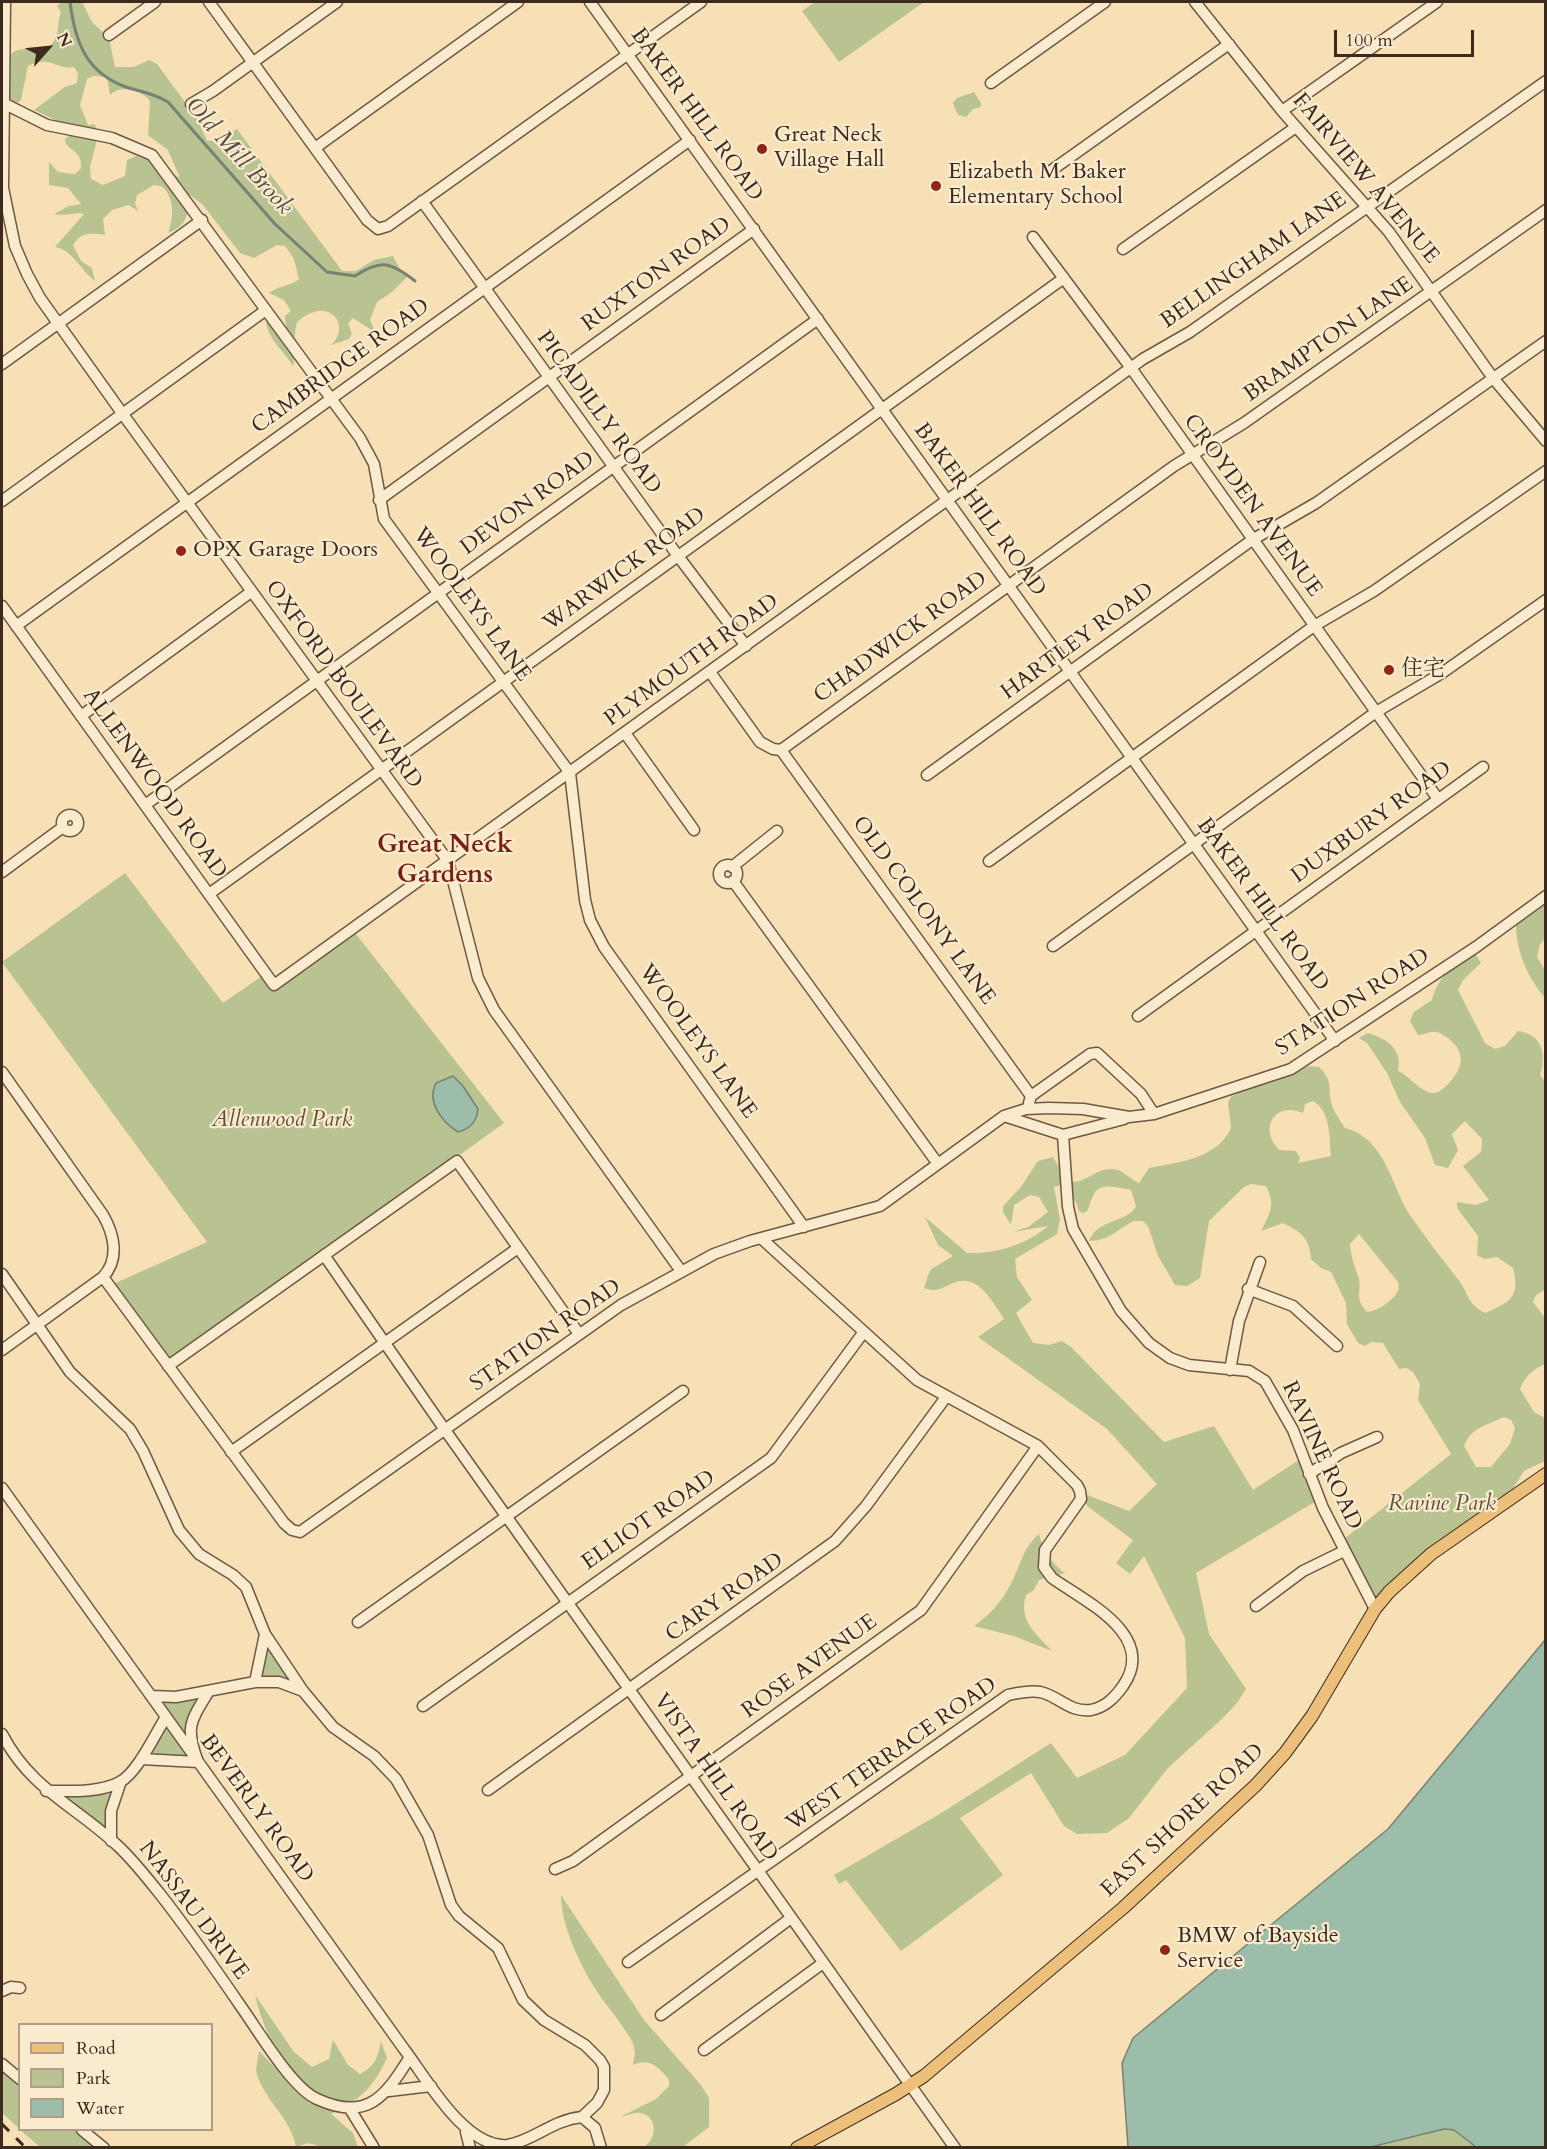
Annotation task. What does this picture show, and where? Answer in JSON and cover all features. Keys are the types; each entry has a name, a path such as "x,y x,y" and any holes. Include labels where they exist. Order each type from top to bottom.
{"main road":[{"name":"EAST SHORE ROAD","path":"797,2148 910,2086 939,2065 1123,1908 1256,1785 1285,1753 1312,1716 1375,1609 1389,1592 1431,1554 1545,1474"}],"street":[{"path":"3,97 5,2"},
{"path":"109,35 155,2"},
{"path":"209,2 367,220 378,229 388,226 701,2"},
{"path":"191,104 337,2"},
{"path":"315,148 518,2"},
{"name":"BAKER HILL ROAD","path":"590,2 1335,1041"},
{"path":"991,83 1105,2"},
{"name":"FAIRVIEW AVENUE","path":"1195,2 1282,111 1402,248 1493,378 1545,441"},
{"path":"1282,111 1437,2"},
{"path":"1052,170 1229,45"},
{"name":"BELLINGHAM LANE","path":"1131,368 1190,332 1545,81"},
{"name":"WOOLEYS LANE","path":"3,97 47,125 112,138 144,150 163,168 202,220 330,399 371,458 384,519 570,773 585,900 590,920 604,947 804,1227"},
{"name":"OXFORD BOULEVARD","path":"3,97 5,225 27,274 58,323 122,413 448,861 478,978 504,1025 681,1271"},
{"path":"1123,249 1296,127"},
{"name":"CAMBRIDGE ROAD","path":"16,626 690,140"},
{"name":"PICADILLY ROAD","path":"422,201 613,467 746,646"},
{"name":"BRAMPTON LANE","path":"1190,454 1244,423 1545,210"},
{"path":"2,364 202,220"},
{"name":"RUXTON ROAD","path":"379,500 754,229"},
{"name":"CROYDEN AVENUE","path":"1033,237 1131,368 1190,454 1438,799"},
{"name":"WARWICK ROAD","path":"209,894 1064,278"},
{"path":"2,501 266,310"},
{"name":"DEVON ROAD","path":"145,805 818,319"},
{"name":"HARTLEY ROAD","path":"927,775 1252,540 1316,503 1545,341"},
{"name":"PLYMOUTH ROAD","path":"274,985 1131,368"},
{"name":"CHADWICK ROAD","path":"781,750 1190,454"},
{"path":"989,861 1314,626 1374,591 1545,471"},
{"path":"81,716 251,592"},
{"path":"1053,946 1376,712 1442,673 1545,600"},
{"name":"ALLENWOOD ROAD","path":"2,606 274,985"},
{"path":"710,672 760,742 773,749 781,750"},
{"path":"625,734 694,830"},
{"name":"OLD COLONY LANE","path":"781,750 1031,1096"},
{"name":"DUXBURY ROAD","path":"1138,1016 1483,767"},
{"path":"2,872 63,827"},
{"path":"777,831 732,867 724,866 719,873 724,882 733,881 938,1164"},
{"name":"STATION ROAD","path":"1063,1135 1085,1127 1154,1114 1286,1072 1335,1041 1545,896"},
{"path":"1026,1109 1031,1096 1090,1054 1097,1053 1141,1094 1154,1114"},
{"path":"2,1072 107,1221 113,1241 114,1256 110,1268 103,1277 2,1350"},
{"name":"STATION ROAD","path":"103,1277 284,1522 292,1530 300,1532 621,1305 714,1254 880,1206 1004,1116 1026,1109 1083,1109 1129,1117"},
{"path":"1004,1116 1063,1135"},
{"name":"RAVINE ROAD","path":"1063,1135 1068,1207 1073,1229 1121,1311 1149,1343 1170,1358 1189,1365 1249,1371 1265,1381 1293,1430 1309,1474 1344,1551 1375,1609"},
{"path":"168,1366 457,1161 579,1334"},
{"path":"762,1239 916,1380 1038,1446"},
{"path":"231,1452 518,1248"},
{"name":"VISTA HILL ROAD","path":"324,1255 445,1430 955,2148"},
{"path":"1230,1370 1248,1289 1260,1262"},
{"path":"2,1274 70,1372 130,1429 143,1451 178,1530 199,1554 233,1575 246,1587 265,1634 303,1691 333,1727 374,1756 396,1779 428,1835 451,1905 459,1916 498,1948 523,2000 543,2020 585,2044 600,2060 606,2083 597,2103 584,2119 548,2127 520,2148"},
{"path":"1248,1289 1293,1306 1337,1346"},
{"name":"ELLIOT ROAD","path":"423,1706 771,1458 863,1333"},
{"path":"358,1622 683,1391"},
{"name":"CARY ROAD","path":"488,1790 835,1541 866,1506 946,1397"},
{"path":"1309,1474 1341,1453 1377,1437"},
{"name":"WEST TERRACE ROAD","path":"628,1962 1008,1695 1023,1691 1040,1692 1065,1706 1084,1710 1100,1707 1115,1697 1131,1672 1133,1653 1131,1643 1117,1625 1063,1586 1044,1568 1045,1550 1081,1499 1081,1494 1077,1485 1038,1446"},
{"name":"ROSE AVENUE","path":"555,1869 571,1863 921,1610 1038,1446"},
{"name":"BEVERLY ROAD","path":"2,1488 410,2058 466,2132 488,2143 508,2145 548,2127"},
{"path":"1256,1606 1303,1571 1344,1551"},
{"path":"255,1682 265,1634"},
{"path":"153,1696 176,1697 255,1682 279,1682 303,1691"},
{"path":"141,1759 198,1762 189,1738 192,1718 209,1691"},
{"path":"111,1841 111,1811 121,1781 141,1759 166,1717"},
{"name":"NASSAU DRIVE","path":"2,1734 25,1769 46,1791 111,1841 134,1863 161,1895 299,2085 315,2098 350,2109"},
{"path":"46,1791 78,1790 121,1781"},
{"path":"661,2015 791,1918"},
{"path":"704,2050 823,1963"},
{"path":"2,1991 11,1987 20,1988"},
{"path":"389,2091 410,2058"},
{"path":"2,2064 18,2077"},
{"path":"374,2148 350,2109 364,2105 389,2091 431,2086"},
{"path":"597,2103 595,2128 601,2148"},
{"path":"584,2119 595,2128"},
{"path":"88,2131 104,2148"},
{"path":"466,2132 470,2148"}],"green space":[{"path":"61,2 82,2 92,22 109,38 115,67 134,67 149,60 157,64 198,120 207,141 219,140 237,129 342,271 356,271 374,260 393,256 401,271 408,276 392,292 377,302 370,320 376,333 353,318 348,323 352,334 349,339 331,345 337,338 339,330 334,316 328,312 319,311 309,314 297,322 293,366 272,338 266,317 286,327 285,316 291,311 284,300 269,293 299,279 294,259 285,246 277,245 254,258 240,253 203,205 190,195 186,218 180,226 168,233 171,221 171,201 166,190 161,186 154,185 137,195 135,204 138,211 129,205 112,210 103,219 105,235 87,234 73,245 81,261 92,268 95,281 72,256 55,247 84,214 54,214 69,206 81,204 68,188 49,185 49,162 58,172 75,174 81,168 79,157 66,144 65,139 76,130 34,110 65,87 77,83 78,73 74,67 47,62 36,63 28,66 21,100 14,105 6,95 11,54 23,49 42,49 53,43 61,12 57,6","holes":["93,76 107,77 110,95 125,89 136,91 150,101 148,135 168,150 180,178 158,164 136,156 127,160 125,176 103,185 91,179 90,167 99,132 94,124 88,125 80,105 87,79"]},
{"path":"815,2 924,2 839,62 802,11"},
{"path":"974,92 981,107 973,109 966,117 958,115 953,103 957,98"},
{"name":"Allenwood Park","path":"125,873 223,1003 265,974 276,989 356,934 504,1123 168,1366 109,1286 207,1242 2,962"},
{"path":"1545,902 1545,939 1540,944 1537,957 1545,970 1545,998 1533,982 1524,964 1518,945 1516,925"},
{"name":"Ravine Park","path":"1476,955 1481,963 1463,980 1458,990 1485,1043 1495,1049 1505,1046 1518,1031 1533,1036 1541,1046 1543,1060 1540,1075 1546,1083 1546,1289 1536,1295 1533,1302 1545,1318 1545,1364 1524,1380 1520,1389 1534,1412 1545,1418 1545,1461 1524,1471 1509,1495 1503,1499 1494,1497 1501,1505 1431,1554 1375,1609 1339,1543 1451,1454 1418,1400 1420,1384 1413,1372 1407,1368 1399,1369 1383,1343 1371,1342 1365,1346 1358,1343 1347,1324 1346,1303 1331,1272 1321,1268 1311,1259 1309,1246 1300,1233 1283,1223 1261,1231 1271,1209 1271,1198 1266,1186 1251,1184 1244,1187 1209,1221 1200,1278 1187,1286 1175,1285 1158,1256 1148,1226 1143,1221 1134,1221 1108,1237 1089,1241 1097,1230 1133,1211 1136,1206 1131,1190 1100,1188 1093,1196 1087,1211 1083,1213 1079,1211 1076,1202 1062,1185 1054,1187 1060,1220 1057,1234 1015,1259 1017,1277 1032,1300 1016,1313 1033,1343 1049,1345 1062,1341 1071,1347 1164,1442 1214,1426 1253,1490 1302,1458 1318,1500 1196,1573 1209,1634 1246,1689 1237,1703 1168,1768 1129,1818 1107,1833 1077,1834 1064,1826 1031,1773 960,1818 1003,1875 901,1951 846,1880 839,1884 834,1875 943,1812 1051,1743 1077,1778 1125,1755 1187,1688 1185,1638 1144,1556 1130,1574 1116,1563 1133,1540 1087,1506 1084,1500 1087,1495 1129,1511 1157,1484 1107,1429 978,1337 1004,1319 983,1290 969,1281 960,1281 938,1289 924,1288 930,1270 953,1256 938,1245 925,1217 967,1253 989,1252 1010,1247 1048,1226 1013,1232 1028,1227 1048,1212 1039,1197 1030,1195 1014,1205 1011,1225 1003,1212 1003,1206 1021,1187 1038,1161 1053,1157 1061,1171 1073,1182 1111,1169 1121,1171 1139,1183 1149,1168 1184,1161 1207,1153 1225,1138 1231,1128 1228,1102 1231,1097 1248,1088 1276,1081 1309,1066 1319,1067 1328,1080 1332,1105 1345,1128 1370,1142 1379,1153 1412,1218 1460,1282 1472,1303 1485,1313 1511,1298 1515,1278 1513,1268 1497,1257 1484,1259 1477,1255 1478,1236 1457,1208 1457,1202 1476,1205 1489,1200 1463,1166 1481,1152 1482,1139 1465,1121 1452,1134 1458,1150 1448,1168 1435,1165 1425,1138 1400,1102 1387,1073 1367,1043 1359,1038 1368,1033 1381,1038 1396,1051 1398,1071 1428,1092 1435,1093 1441,1090 1453,1078 1460,1066 1458,1049 1454,1043 1439,1033 1418,1035 1410,1021 1414,1012 1432,1000 1438,985 1448,971 1461,960","holes":["1313,1101 1319,1105 1326,1118 1331,1156 1298,1163 1300,1158 1296,1151 1279,1150 1273,1142 1270,1125 1278,1114 1293,1110 1303,1113 1305,1104","1359,1234 1398,1282 1399,1289 1393,1297 1377,1309 1367,1312 1360,1302 1359,1281 1350,1244","1504,1417 1511,1420 1515,1428 1510,1444 1491,1467 1476,1467 1464,1446 1471,1435"]},
{"path":"1039,1534 1049,1556 1065,1573 1039,1580 1034,1590 1026,1595 1024,1612 1030,1626 1052,1651 1014,1636 974,1626 993,1610 1003,1597 1027,1548"},
{"path":"265,1634 303,1691 255,1682"},
{"path":"209,1691 193,1718 198,1762 141,1759 166,1717 153,1696"},
{"path":"121,1781 111,1841 46,1791"},
{"path":"561,1895 644,2020 701,2085 709,2098 709,2127 683,2147 643,2147 648,2144 653,2134 653,2123 650,2119 638,2113 620,2117 656,2099 669,2086 669,2080 649,2063 633,2065 635,2053 633,2043 596,1990 575,1951 564,1917"},
{"path":"255,1995 294,2052 312,2067 329,2059 333,2040 348,2065 360,2074 375,2061 381,2041 387,2058 376,2078 365,2092 331,2114 353,2133 358,2147 322,2147 308,2143 296,2147 294,2137 266,2094 257,2075 259,2051 284,2077"},
{"path":"2,2064 18,2078 18,2127 2,2113"},
{"path":"1444,2129 1454,2130 1476,2147 1371,2148"},
{"path":"21,2131 83,2131 104,2147 40,2147"}],"water":[{"path":"453,1076 463,1086 478,1109 472,1124 458,1132 441,1117 433,1097 436,1083"},
{"path":"1545,1640 1545,2147 1476,2147 1454,2130 1444,2129 1371,2147 1128,2147 1122,2063 1133,2038 1388,1829"}],"waterway":[{"name":"Old Mill Brook","path":"70,2 75,30 85,55 93,65 114,82 168,102 275,224 327,272 355,276 372,267 386,265 399,270 415,281"}],"railway":[{"path":"2,2124 26,2148"}],"place":[{"name":"Great Neck Village Hall","path":"762,149"},
{"name":"Elizabeth M. Baker Elementary School","path":"936,186"},
{"name":"OPX Garage Doors","path":"181,551"},
{"name":"住宅","path":"1389,670"},
{"name":"BMW of Bayside Service","path":"1165,1950"}],"district":[{"name":"Great Neck Gardens","path":"445,861"}]}
